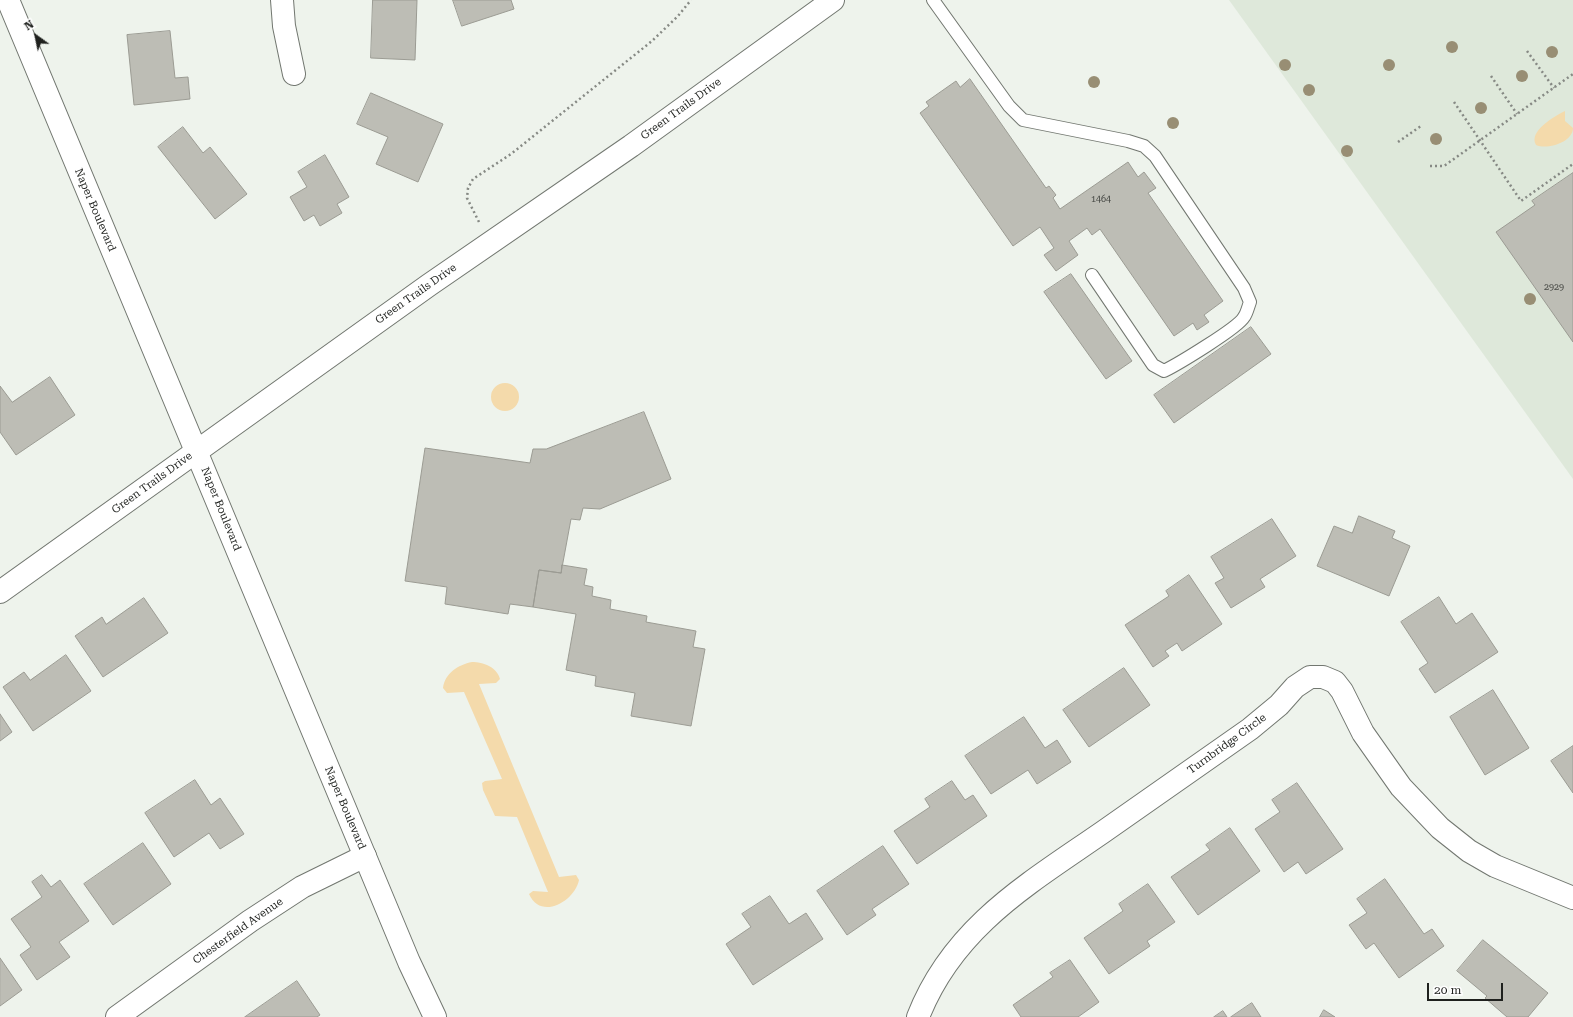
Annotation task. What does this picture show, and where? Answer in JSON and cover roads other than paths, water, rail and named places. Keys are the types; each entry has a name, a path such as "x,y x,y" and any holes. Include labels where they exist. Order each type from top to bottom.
{"street":[{"name":"Naper Boulevard","path":"8,0 409,962 435,1017"},
{"path":"282,0 284,26 294,74"},
{"name":"Green Trails Drive","path":"0,592 196,450 490,242 630,146 833,0"},
{"name":"Turnbridge Circle","path":"918,1017 935,982 948,961 971,933 1008,898 1250,729 1310,676 1323,677 1335,682 1342,691 1363,733 1401,787 1440,828 1469,850 1495,866 1573,898"},
{"name":"Chesterfield Avenue","path":"117,1017 250,921 302,887 365,856"}],"lane":[{"path":"933,0 1009,106 1024,120 1128,141 1144,146 1155,156 1244,288 1250,302 1244,318 1178,364 1164,371 1154,365 1092,275"}]}
